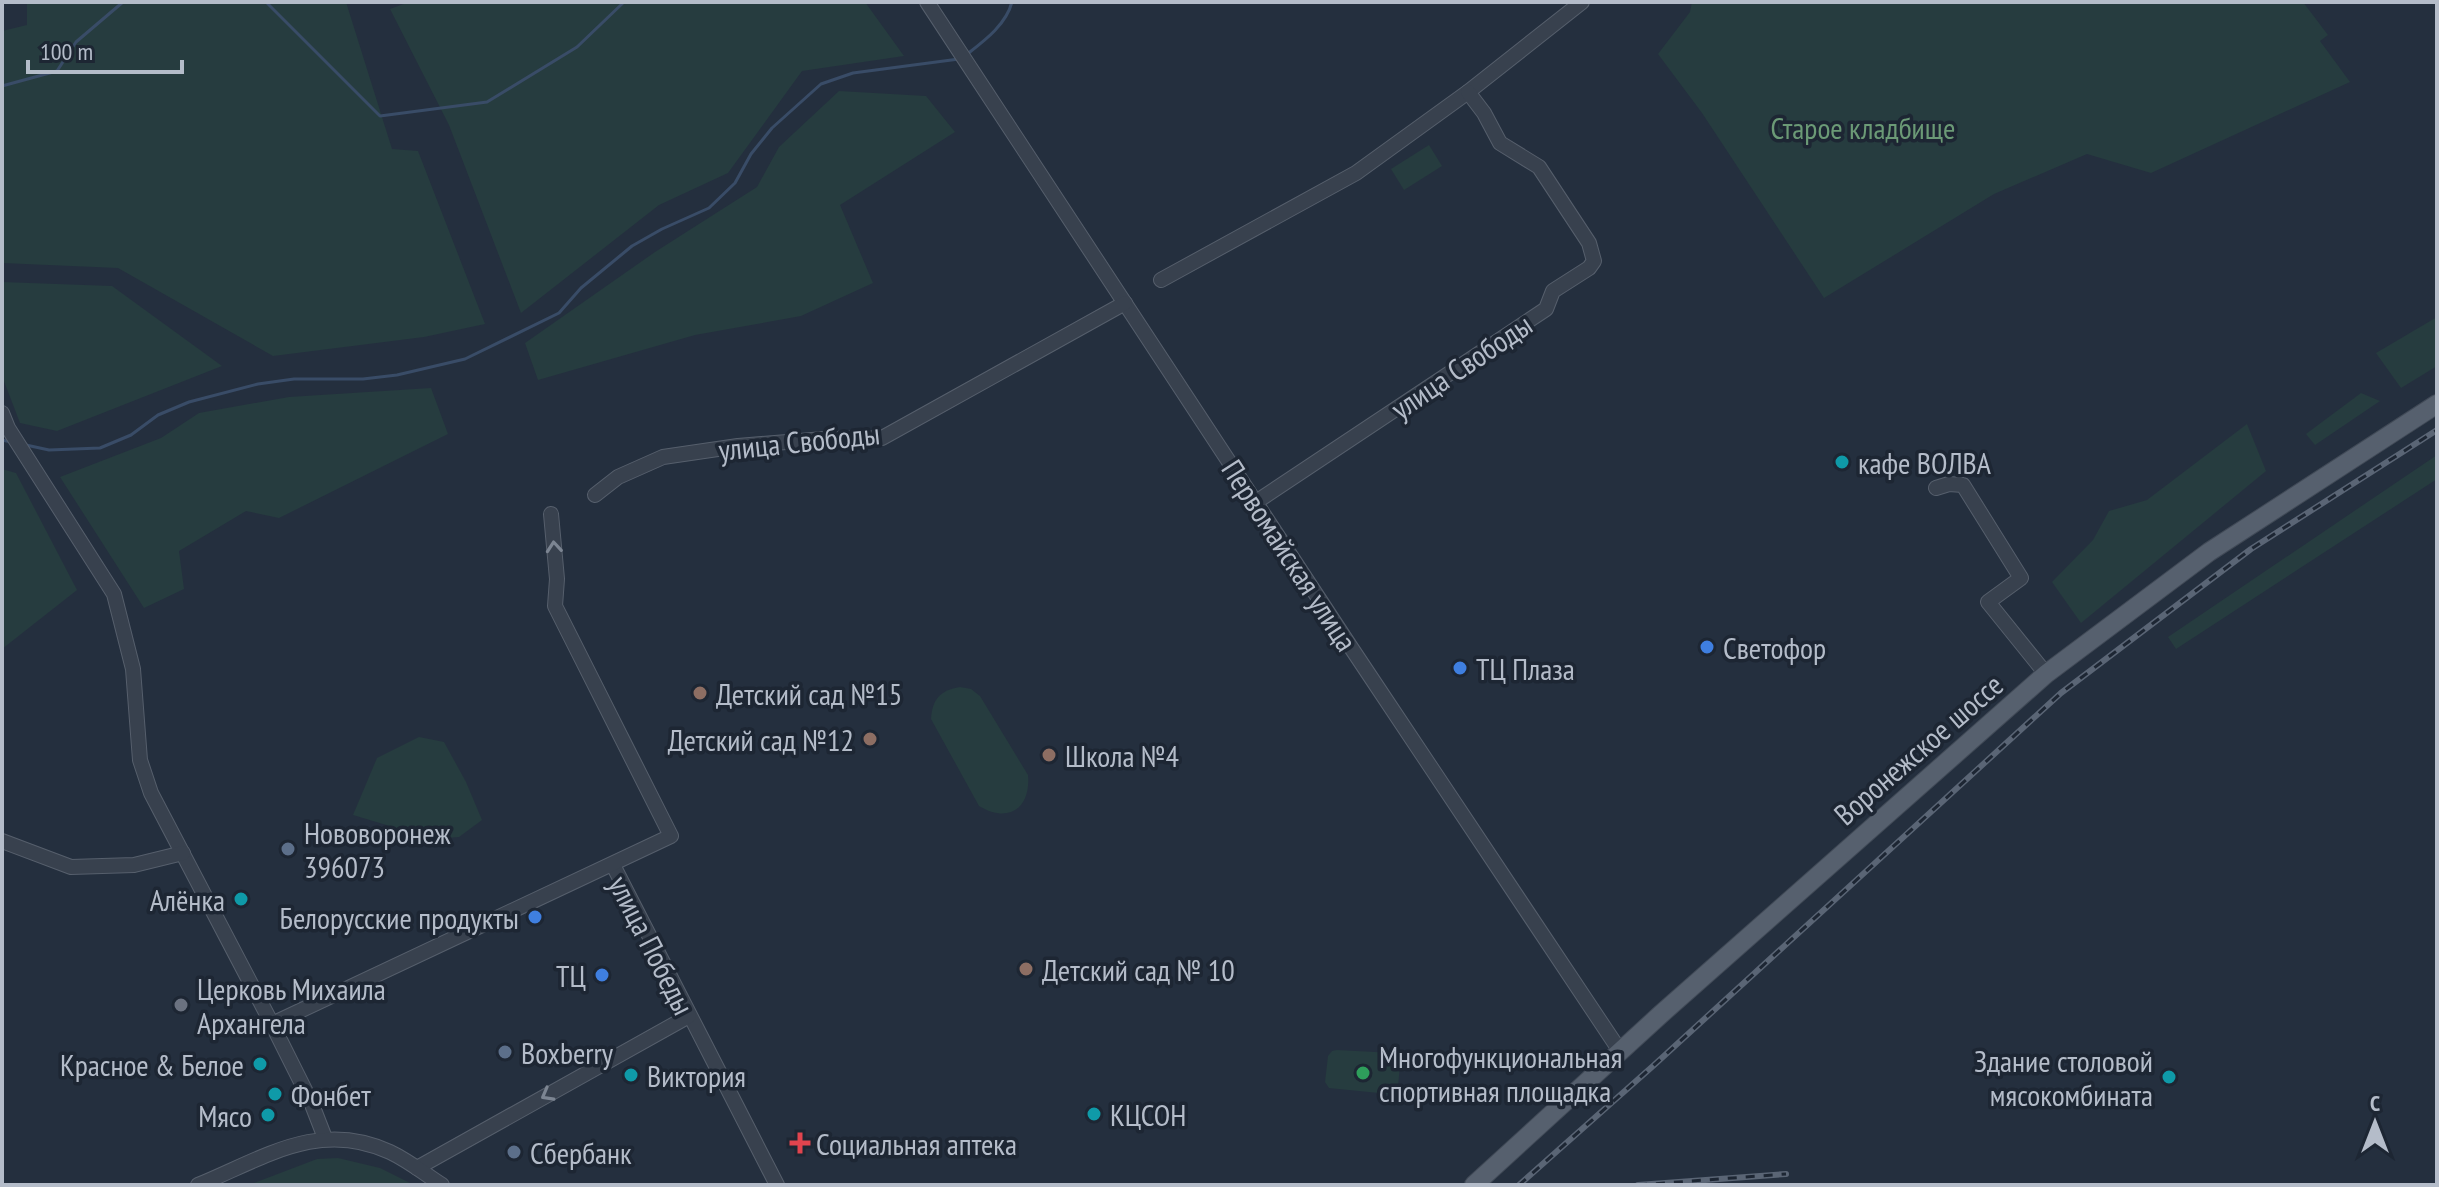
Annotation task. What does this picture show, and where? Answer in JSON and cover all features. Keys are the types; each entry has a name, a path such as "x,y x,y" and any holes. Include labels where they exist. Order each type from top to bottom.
{"main road":[{"name":"Воронежское шоссе","path":"1474,1185 1620,1051 2046,674 2209,552 2437,404"}],"street":[{"name":"Первомайская улица","path":"927,2 1620,1051"},
{"path":"1161,280 1356,173 1468,92 1582,2"},
{"name":"улица Свободы","path":"1256,502 1546,309 1553,291 1589,268 1594,261 1589,243 1539,167 1500,143 1468,92"},
{"name":"улица Свободы","path":"595,495 618,477 663,457 738,446 882,438 1125,303"},
{"path":"2,413 8,428 114,594 133,669 140,760 151,793 272,1024 311,1102 325,1138"},
{"path":"1936,488 1949,484 1963,485 2010,558 2021,578 1988,602 2046,674"},
{"path":"551,514 557,579 555,606 671,836 613,865"},
{"path":"2,841 71,867 134,865 183,853"},
{"name":"улица Победы","path":"272,1024 613,865 777,1185"},
{"path":"417,1168 689,1016"},
{"path":"198,1185 299,1144 325,1138 366,1144 391,1153 442,1185"}],"green space":[{"path":"27,2 346,2 392,149 418,151 485,324 424,337 273,356 118,268 2,263 2,31 27,25"},
{"path":"409,2 865,2 904,56 802,71 728,173 659,205 521,313 449,125 390,9"},
{"name":"Старое кладбище","path":"1692,2 2303,2 2328,35 2320,41 2350,82 2151,173 2087,154 1994,194 1824,298 1702,113 1658,54 1690,12"},
{"path":"839,91 926,96 955,132 840,205 873,283 801,316 695,335 538,380 525,343 655,252 757,187 779,147"},
{"path":"1429,145 1442,166 1404,190 1391,169"},
{"path":"2,282 112,286 222,366 57,431 20,423 2,376"},
{"path":"2437,317 2437,366 2401,388 2376,353"},
{"path":"431,388 448,434 279,518 246,511 179,551 184,589 144,608 60,477 161,438 199,413 289,397"},
{"path":"2361,393 2380,401 2315,445 2306,434"},
{"path":"2247,424 2266,471 2081,623 2052,582 2093,540 2109,511 2147,500"},
{"path":"2437,455 2437,479 2176,649 2168,637"},
{"path":"2,469 16,473 77,590 2,649"},
{"path":"960,687 971,689 980,696 1028,775 1026,796 1016,810 1000,813 979,806 931,719 938,697"},
{"path":"419,737 444,742 482,820 459,837 433,839 353,815 377,758"},
{"name":"Многофункциональная спортивная площадка","path":"1337,1050 1394,1053 1400,1065 1398,1087 1389,1094 1329,1088 1325,1082 1328,1056"},
{"path":"338,1158 380,1168 414,1185 249,1185 317,1159"}],"waterway":[{"path":"2,86 57,71 76,42 123,2"},
{"path":"266,2 380,116 487,102 577,47 624,2"},
{"path":"966,55 1000,25 1012,2"},
{"path":"26,445 49,450 100,448 131,435 158,415 189,402 258,384 294,379 363,379 397,375 465,359 559,313 581,288 632,246 709,208 735,183 751,154 772,128 821,84 853,73 959,59"},
{"path":"2,440 11,442"}],"railway":[{"path":"1519,1185 2061,693 2251,549 2437,430"},
{"path":"1638,1185 1786,1174"}],"place":[{"name":"кафе ВОЛВА","path":"1842,462"},
{"name":"Светофор","path":"1707,647"},
{"name":"ТЦ Плаза","path":"1460,668"},
{"name":"Детский сад №15","path":"700,693"},
{"name":"Детский сад №12","path":"870,739"},
{"name":"Школа №4","path":"1049,755"},
{"name":"Нововоронеж 396073","path":"288,849"},
{"name":"Алёнка","path":"241,899"},
{"name":"Белорусские продукты","path":"535,917"},
{"name":"Детский сад № 10","path":"1026,969"},
{"name":"ТЦ","path":"602,975"},
{"name":"Церковь Михаила Архангела","path":"181,1005"},
{"name":"Boxberry","path":"505,1052"},
{"name":"Красное & Белое","path":"260,1064"},
{"name":"Многофункциональная спортивная площадка","path":"1363,1073"},
{"name":"Виктория","path":"631,1075"},
{"name":"Здание столовой мясокомбината","path":"2169,1077"},
{"name":"Фонбет","path":"275,1094"},
{"name":"КЦСОН","path":"1094,1114"},
{"name":"Мясо","path":"268,1115"},
{"name":"Социальная аптека","path":"800,1143"},
{"name":"Сбербанк","path":"514,1152"}]}
